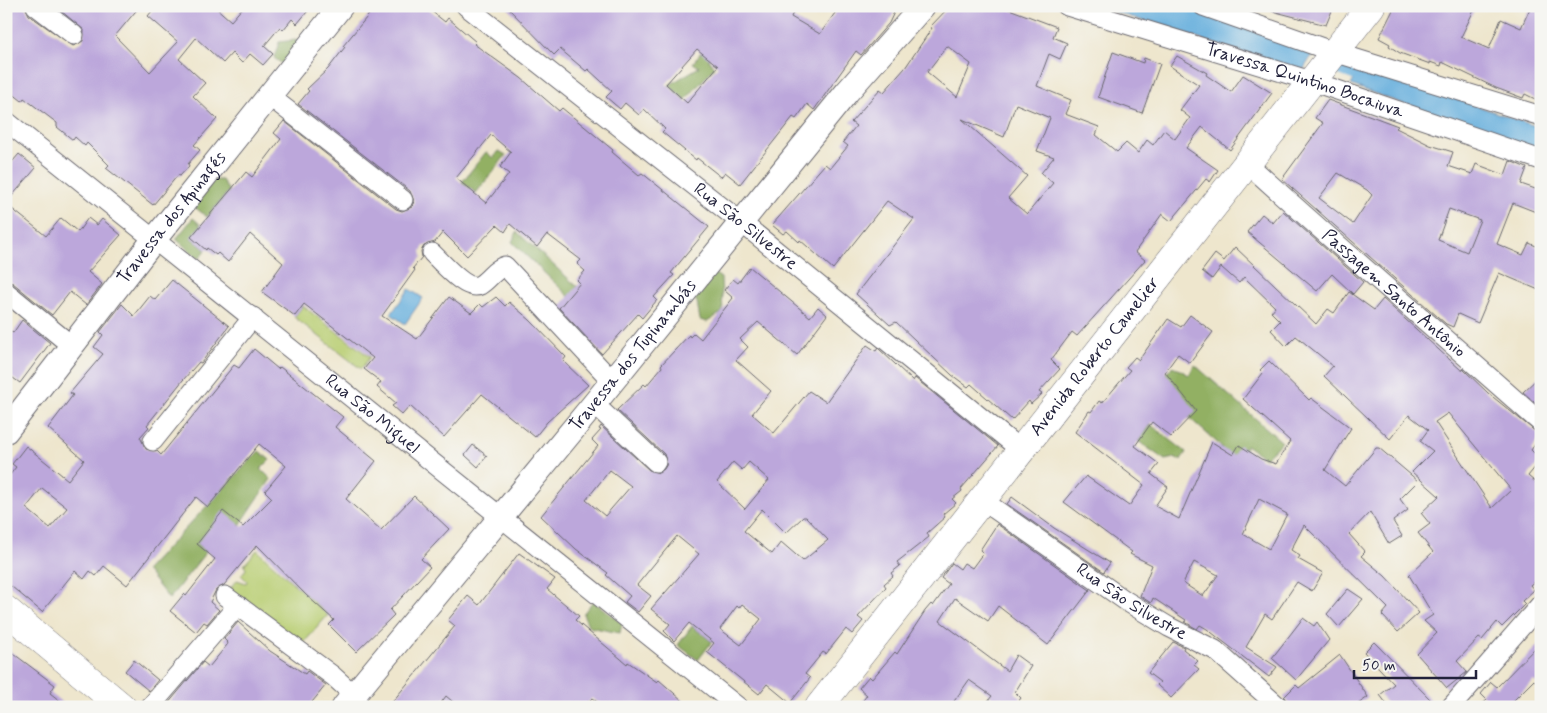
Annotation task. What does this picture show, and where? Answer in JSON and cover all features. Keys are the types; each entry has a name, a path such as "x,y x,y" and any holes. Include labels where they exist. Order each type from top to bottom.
{"main road":[{"name":"Avenida Roberto Camelier","path":"819,707 1371,6"},
{"path":"9,620 122,707"}],"street":[{"path":"36,6 74,35"},
{"name":"Travessa dos Apinagés","path":"9,423 72,346 268,95 341,6"},
{"name":"Rua São Silvestre","path":"466,6 742,223 1022,451"},
{"name":"Travessa dos Tupinambás","path":"349,701 594,404 847,92 922,6"},
{"name":"Travessa Quintino Bocaiuva","path":"1067,6 1311,81 1541,160"},
{"name":"Travessa Quintino Bocaiuva","path":"1203,6 1334,52 1541,116"},
{"path":"268,95 403,200"},
{"name":"Rua São Miguel","path":"9,129 253,317 738,707"},
{"name":"Passagem Santo Antônio","path":"1248,164 1342,251 1435,328 1541,423"},
{"path":"432,253 465,284 473,286 479,285 499,268 505,266 612,380"},
{"path":"6,292 72,346"},
{"path":"153,441 253,317"},
{"path":"594,404 656,462"},
{"name":"Rua São Silvestre","path":"982,500 1126,601 1215,650 1279,707"},
{"path":"150,707 231,600 333,676 349,701"},
{"path":"1451,707 1541,604"}],"green space":[{"path":"296,40 300,49 284,65 274,58 279,42"},
{"path":"716,50 708,60 715,67 685,100 669,85 699,67 693,63 701,52"},
{"path":"499,151 506,155 476,193 462,182 486,152 493,158"},
{"path":"212,180 222,180 229,191 207,217 191,204"},
{"path":"193,218 201,225 191,238 206,250 199,259 176,239"},
{"path":"517,232 623,328 579,306 512,242"},
{"path":"711,271 721,278 723,312 707,322 700,320 697,302 691,295"},
{"path":"303,306 370,357 361,369 294,317"},
{"path":"1195,365 1282,442 1265,458 1246,445 1242,462 1213,457 1222,447 1168,399 1176,386 1161,378 1173,366 1189,375"},
{"path":"1151,425 1186,452 1181,460 1174,458 1165,460 1138,441"},
{"path":"259,451 270,460 261,469 271,479 240,525 197,544 206,552 169,599 146,570"},
{"path":"257,550 328,615 301,646 227,592 237,580 246,583 247,581 241,575 246,569 244,565"},
{"path":"593,601 622,623 620,633 589,627 583,614"},
{"path":"692,626 712,642 698,660 678,645"}],"water":[{"path":"1097,6 1181,6 1314,52 1302,72"},
{"path":"1362,66 1541,128 1541,154 1351,85"},
{"path":"409,289 423,298 405,324 391,314"}],"building":[{"path":"6,6 25,6 29,15 73,46 83,41 84,30 55,6 140,6 115,36 150,72 178,42 148,16 156,6 214,6 231,21 244,6 312,6 297,24 292,19 283,30 280,27 264,46 273,54 263,65 250,54 242,63 232,53 223,63 196,38 179,59 205,83 193,96 217,119 194,145 200,150 188,164 189,166 180,176 178,175 153,205 106,168 109,165 87,143 85,146 75,137 73,140 57,127 57,123 24,98 22,101 6,88"},
{"path":"376,6 425,6 445,22 448,18 476,42 474,44 521,78 559,111 562,108 613,150 612,152 639,175 642,173 709,227 671,273 674,275 654,297 657,300 642,318 638,314 602,354 559,308 580,283 577,280 585,271 577,264 581,260 547,234 537,247 510,224 505,232 497,225 467,256 443,232 435,242 424,246 421,251 422,257 413,268 415,270 382,316 417,339 449,297 471,313 480,304 483,307 496,297 505,306 509,302 530,320 566,357 563,361 588,385 547,422 535,437 482,394 444,437 410,406 402,415 392,406 396,403 377,387 381,382 364,369 373,358 304,304 295,316 262,292 283,263 250,234 228,262 218,253 216,255 207,248 206,250 191,237 246,172 252,177 281,139 274,133 284,121 396,209 402,211 412,207 414,201 410,191 298,104 309,91 307,89 328,69 345,47 343,46","holes":["491,135 511,152 500,167 509,174 486,203 456,178"]},
{"path":"506,6 796,6 791,17 820,34 840,6 897,6 889,23 861,55 856,51 814,110 807,104 796,119 793,117 740,184 725,172 721,177 697,158 696,160 662,132 665,129 644,109 639,115 625,103 620,109 606,97 612,91 588,69 586,71 560,49 554,55","holes":["697,49 718,66 687,103 666,84"]},
{"path":"950,6 1001,6 1057,27 1053,37 1067,43 1060,59 1049,54 1037,86 1071,100 1065,114 1099,127 1096,135 1117,152 1126,143 1138,153 1147,140 1153,145 1164,130 1175,139 1190,118 1180,110 1199,85 1170,66 1177,56 1207,73 1206,75 1231,92 1243,75 1272,93 1230,150 1202,127 1186,148 1218,170 1210,182 1206,179 1171,221 1162,214 1135,252 1145,260 1077,336 1072,332 1051,360 1060,369 1039,392 1042,394 1031,404 1029,401 1012,420 971,384 968,387 952,375 896,322 890,325 856,294 914,219 887,201 833,269 800,240 799,242 787,231 783,234 772,225 825,164 830,168 848,146 843,142 856,126 851,122 880,89 884,92 905,68 932,28 930,27","holes":["947,46 971,64 957,97 927,72","1016,104 1050,118 1037,151 1054,157 1041,173 1053,183 1027,214 1008,198 1027,176 962,119 1004,137"]},
{"path":"1272,6 1334,6 1326,25 1272,11"},
{"path":"1395,6 1476,6 1461,37 1489,49 1501,19 1521,28 1531,6 1541,6 1541,102 1525,94 1523,98 1496,88 1442,62 1441,66 1430,62 1430,64 1400,53 1389,46 1390,44 1379,38"},
{"path":"1113,52 1143,63 1144,58 1160,64 1142,113 1098,97"},
{"path":"1328,100 1398,126 1396,128 1430,145 1453,152 1448,166 1472,174 1476,164 1505,175 1510,161 1527,168 1521,184 1541,191 1541,214 1513,203 1497,244 1523,255 1529,243 1541,248 1541,291 1499,273 1478,323 1458,314 1453,327 1446,324 1282,179 1323,123 1315,118","holes":["1338,173 1372,195 1353,224 1319,198","1449,209 1480,220 1467,252 1438,240"]},
{"path":"19,154 36,168 6,203 6,169"},
{"path":"6,204 46,236 61,218 78,232 88,218 97,225 102,219 121,235 88,272 102,284 86,305 70,292 52,315 13,283 6,281"},
{"path":"1283,211 1363,282 1353,294 1332,274 1317,291 1247,232 1262,214 1273,223"},
{"path":"1235,247 1316,324 1328,309 1334,313 1349,292 1374,310 1383,299 1461,370 1463,369 1488,393 1541,436 1531,450 1541,460 1528,476 1541,487 1541,576 1530,585 1534,590 1522,601 1525,604 1502,627 1497,622 1482,640 1479,638 1457,661 1467,672 1447,688 1417,654 1437,633 1424,621 1433,615 1409,575 1433,552 1418,533 1430,524 1421,513 1439,496 1412,472 1433,451 1420,441 1428,430 1409,415 1390,439 1324,376 1333,366 1296,336 1286,346 1271,330 1280,321 1271,312 1275,307 1244,277 1239,283 1221,267 1212,279 1202,271 1215,254 1224,261","holes":["1448,413 1511,490 1492,508 1435,422"]},
{"path":"750,267 810,317 818,307 827,315 797,355 758,322 740,339 748,347 736,360 771,391 752,414 774,433 809,391 826,402 867,345 876,351 878,348 913,381 915,378 998,446 961,489 962,491 952,499 956,503 943,514 945,517 927,533 929,537 897,562 900,566 891,573 893,576 884,584 886,587 858,617 863,621 852,634 846,629 826,654 823,652 805,674 810,678 790,703 767,684 759,694 707,652 714,643 689,623 674,641 664,631 670,624 651,609 699,554 677,536 637,585 651,596 638,612 625,602 630,596 606,575 608,573 576,549 541,516 598,446 592,440 601,430 599,429 601,426 649,470 659,473 664,469 667,464 664,454 617,410 644,384 646,386 662,367 661,365 689,335 690,337 694,333 701,339 733,298 724,290 733,279 738,283","holes":["733,462 742,470 749,462 769,480 745,509 717,482","610,470 631,486 605,516 586,500","762,509 786,533 803,517 806,517 828,540 803,561 781,542 772,554 744,531","742,604 761,619 741,645 720,629 737,606 739,608"]},
{"path":"172,280 229,326 201,363 199,362 183,380 147,425 149,427 140,437 146,449 157,451 161,455 234,365 239,368 254,349 343,417 335,427 376,461 346,499 381,530 414,496 449,529 421,559 430,567 390,610 394,615 356,652 329,625 334,620 306,595 257,545 224,585 216,590 210,602 219,610 207,624 204,622 196,632 170,611 184,594 186,596 215,559 197,544 223,511 243,527 272,498 265,491 286,466 259,444 208,507 196,497 127,585 104,566 96,576 90,571 84,579 75,571 42,612 6,582 6,480 16,467 12,464 26,446 68,480 84,460 48,428 73,395 70,393 103,354 94,347 103,335 100,332 122,304 134,316 150,296 155,300","holes":["42,488 67,508 50,528 26,508"]},
{"path":"1190,315 1213,332 1190,363 1178,354 1165,372 1196,411 1171,437 1152,422 1135,446 1159,464 1151,474 1168,487 1155,506 1179,519 1212,442 1233,455 1239,445 1261,459 1276,464 1290,441 1243,399 1263,373 1260,370 1269,361 1309,400 1311,398 1351,428 1325,470 1345,486 1376,448 1379,448 1418,481 1400,499 1408,510 1393,521 1402,536 1389,544 1370,512 1349,534 1365,552 1361,556 1385,576 1419,613 1398,632 1382,615 1388,608 1304,525 1291,550 1300,556 1298,559 1323,573 1312,591 1297,582 1272,619 1265,614 1246,647 1277,667 1269,677 1207,629 1200,625 1197,629 1153,598 1151,603 1140,596 1152,565 1130,554 1132,552 1064,502 1086,476 1129,506 1144,485 1075,432 1089,411 1091,412 1099,401 1102,403 1130,370 1126,367 1135,357 1139,360 1168,319 1181,327","holes":["1259,499 1287,514 1269,549 1243,534","1194,562 1218,575 1203,596 1183,583"]},
{"path":"22,320 50,343 20,383 6,373 6,328 13,333"},
{"path":"1541,375 1541,408 1523,392"},
{"path":"473,445 487,456 478,467 465,455"},
{"path":"1012,497 1054,528 1110,563 1104,572 1007,504"},
{"path":"997,524 1090,590 1048,645 998,606 988,621 955,598 940,621 1007,671 1016,655 1031,666 1015,692 1021,698 1014,707 983,707 992,696 969,680 950,707 858,707 867,695 859,688 869,676 872,679 895,652 897,654 925,611 931,604 933,606 949,584 941,578 952,563 960,569 964,563 972,568 983,553 980,550"},
{"path":"519,553 555,579 547,589 579,616 575,620 627,664 628,662 657,682 659,680 690,707 604,707 592,698 584,707 459,707 446,696 438,707 388,707 455,626 448,620 468,596 479,605"},
{"path":"1348,589 1363,599 1339,627 1327,614"},
{"path":"1303,618 1314,626 1317,622 1329,640 1296,680 1272,658"},
{"path":"238,622 270,651 305,674 307,671 326,685 308,707 167,705 203,662 209,667 227,645 228,643 224,639"},
{"path":"1173,642 1184,647 1183,649 1198,661 1194,665 1199,669 1171,698 1157,685 1160,682 1148,673"},
{"path":"1374,642 1432,701 1424,707 1389,707 1380,695 1394,684 1364,652"},
{"path":"1541,642 1541,686 1534,680 1513,701 1519,707 1479,707 1487,700 1481,694 1491,682 1497,687"},
{"path":"6,648 55,685 50,693 68,707 6,707"},
{"path":"1340,655 1368,697 1354,707 1290,707 1284,697 1296,685 1299,688"},
{"path":"134,660 158,680 149,691 125,671"}],"waterway":[{"path":"1343,67 1381,81"}]}
